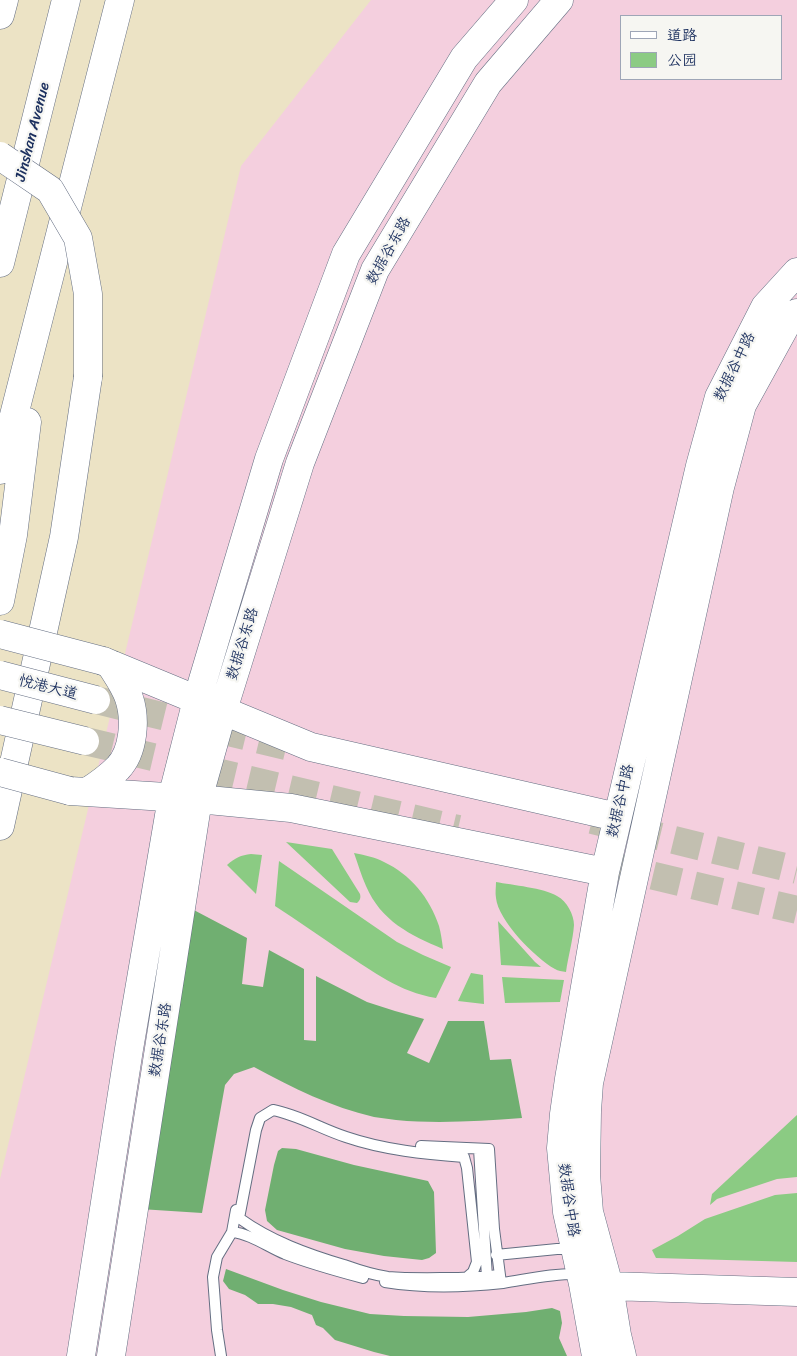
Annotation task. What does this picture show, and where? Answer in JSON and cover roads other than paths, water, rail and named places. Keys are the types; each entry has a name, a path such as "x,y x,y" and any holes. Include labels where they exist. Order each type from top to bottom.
{"main road":[{"path":"0,15 4,0"},
{"name":"Jinshan Avenue","path":"0,263 66,0"},
{"path":"0,470 120,0"},
{"name":"数据谷东路","path":"112,1356 197,700 269,459 346,254 464,58 514,0"},
{"name":"数据谷东路","path":"81,1356 129,1049 185,798 222,710 300,463 375,270 488,83 559,0"},
{"path":"0,156 50,190 78,238 88,294 88,377 64,537 0,826"},
{"name":"数据谷中路","path":"622,1356 617,1335 587,1275 567,1212 561,1148 564,1114 605,872 700,466 718,397 765,307 797,272"},
{"path":"0,601 13,535 42,307"},
{"name":"数据谷中路","path":"596,1356 587,1275 588,1212 586,1174 587,1111 590,1083 720,487 742,405 787,323 797,313"},
{"path":"0,634 106,662 311,747 617,818"},
{"path":"79,791 107,778 119,767 126,755 131,740 132,719 129,698 121,682 106,662"},
{"name":"悦港大道","path":"0,675 96,700"},
{"path":"0,720 85,741"},
{"path":"0,772 79,791 291,808 605,872"},
{"path":"587,1275 797,1292"}],"lane":[{"path":"221,1356 213,1277 217,1257 232,1232 254,1123 259,1113 274,1104 285,1105 362,1138 393,1144 490,1149 496,1255 500,1279"},
{"path":"466,1278 473,1272 477,1262 468,1168 464,1157 388,1148 348,1138 288,1113 273,1110 260,1118 239,1218 263,1234 284,1244 311,1255 366,1272 388,1276 466,1278 487,1276 500,1279"},
{"path":"479,1149 487,1276"},
{"path":"232,1232 240,1232 278,1251 306,1262 367,1279 394,1284 445,1286 500,1279 566,1274 587,1275"},
{"path":"496,1255 558,1249 587,1275"}],"tunnel":[{"path":"96,700 290,747"},
{"path":"85,741 458,829"},
{"path":"592,820 797,870"},
{"path":"612,866 797,910"}]}
